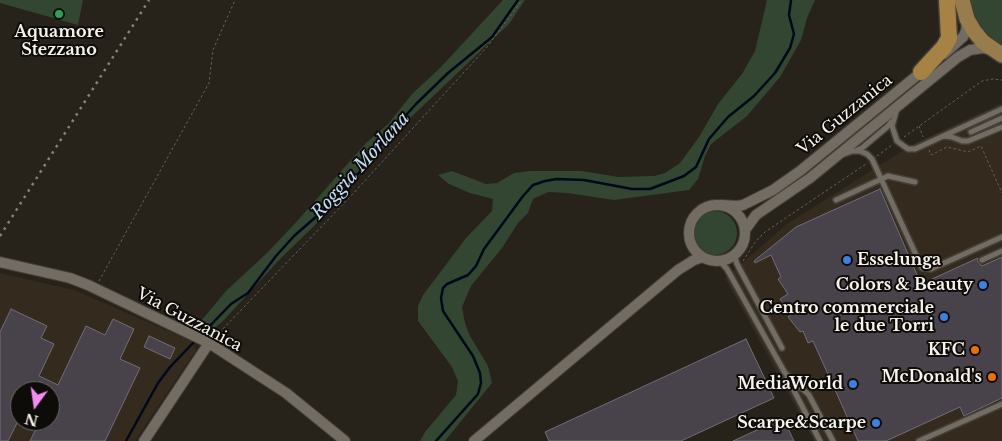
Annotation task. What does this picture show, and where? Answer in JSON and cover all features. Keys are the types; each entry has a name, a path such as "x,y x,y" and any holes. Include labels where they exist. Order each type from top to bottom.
{"highway":[{"path":"921,72 944,47 949,38 947,0"}],"main road":[{"path":"962,0 967,19 974,32 983,42 998,53"}],"street":[{"name":"Via Guzzanica","path":"678,270 690,240 691,222 696,214 703,208 712,205 743,205 773,190 800,171 957,44 966,31 967,19"},
{"name":"Via Guzzanica","path":"735,259 744,241 745,230 756,215 824,167 958,57 970,50 983,48 998,53"},
{"path":"721,205 737,213 743,220 745,230"},
{"path":"690,240 703,257 719,260 735,259"},
{"name":"Via Guzzanica","path":"474,441 678,270 689,262 703,257"},
{"name":"Via Guzzanica","path":"0,262 70,278 95,288 209,344 286,393 345,441"},
{"path":"144,441 209,344"}],"lane":[{"path":"824,167 842,155 862,148 887,127 899,106"},
{"path":"892,120 897,141 908,148 915,148 1002,109"},
{"path":"971,132 1002,118"},
{"path":"942,136 968,141 1002,127"},
{"path":"852,151 860,151 872,159 922,268 931,269 1002,237"},
{"path":"836,200 888,176 896,176 915,182"},
{"path":"982,260 1002,251"},
{"path":"735,259 782,348"},
{"path":"719,260 727,269 785,373 820,441"},
{"path":"785,373 810,395 833,441"},
{"path":"919,441 1002,404"}],"path":[{"path":"95,288 209,83 212,50 235,0"},
{"path":"209,344 356,190 487,47 522,0"},
{"path":"735,259 745,260 751,248 765,232 982,81 1002,80"},
{"path":"931,155 947,147 968,152 981,146 1002,193"}],"shaded area":[{"path":"1002,103 1002,441 814,441 725,278 787,224 915,143"},
{"path":"0,273 74,290 191,341 196,350 135,441 0,441"}],"green space":[{"name":"Aquamore Stezzano","path":"0,0 83,0 78,25 0,3"},
{"path":"503,0 525,0 509,24 406,122 314,226 279,260 224,320 210,332 201,321 226,291 268,252 366,143 388,124 412,94 440,68"},
{"path":"767,0 815,0 807,18 801,40 780,77 747,116 711,144 698,179 689,190 614,200 548,192 533,199 528,213 518,223 502,248 471,286 462,307 470,336 488,366 492,383 445,441 420,441 425,432 456,395 458,381 452,367 418,321 418,306 423,295 466,238 492,211 493,199 470,193 449,184 438,175 452,171 486,184 497,183 514,173 530,171 581,171 619,177 654,176 665,173 680,163 699,137 718,104 742,74 755,51"},
{"path":"967,0 1002,0 1002,48 982,35"},
{"path":"711,211 719,211 731,217 737,233 731,249 719,255 711,255 699,249 693,237 693,229 699,217"}],"building":[{"path":"880,189 921,284 978,258 978,262 982,266 1002,257 1002,398 964,416 960,407 886,441 858,441 813,341 808,343 803,331 800,332 788,317 792,314 780,299 788,294 778,279 781,277 771,255 755,263 754,261 796,227"},
{"path":"11,309 47,326 41,338 54,344 39,376 50,381 10,381 10,431 13,431 8,441 0,441 0,332"},
{"path":"113,319 134,329 120,359 140,368 105,441 30,441 35,431 60,431 60,381 86,326 105,335"},
{"path":"149,336 175,348 170,359 144,347"},
{"path":"746,339 774,398 681,441 549,441 545,432"},
{"path":"783,418 794,441 733,441"}],"waterway":[{"name":"Roggia Morlana","path":"204,332 231,304 248,293 294,236 333,202 416,104 448,73 492,37 518,0"},
{"path":"436,441 478,394 481,383 480,373 473,356 443,311 441,298 443,288 447,284 468,275 476,266 484,249 533,185 557,179 584,180 632,189 650,189 684,176 696,167 709,139 728,117 754,96 775,73 790,48 794,34 789,15 791,0"},
{"name":"Roggia Morlana","path":"126,441 158,383 170,367 194,342"}],"railway":[{"path":"0,236 149,0"}],"place":[{"name":"Aquamore Stezzano","path":"59,14"},
{"name":"Esselunga","path":"847,260"},
{"name":"Colors & Beauty","path":"983,285"},
{"name":"Centro commerciale le due Torri","path":"944,317"},
{"name":"KFC","path":"975,350"},
{"name":"McDonald's","path":"992,377"},
{"name":"MediaWorld","path":"853,384"},
{"name":"Scarpe&Scarpe","path":"876,423"}]}
